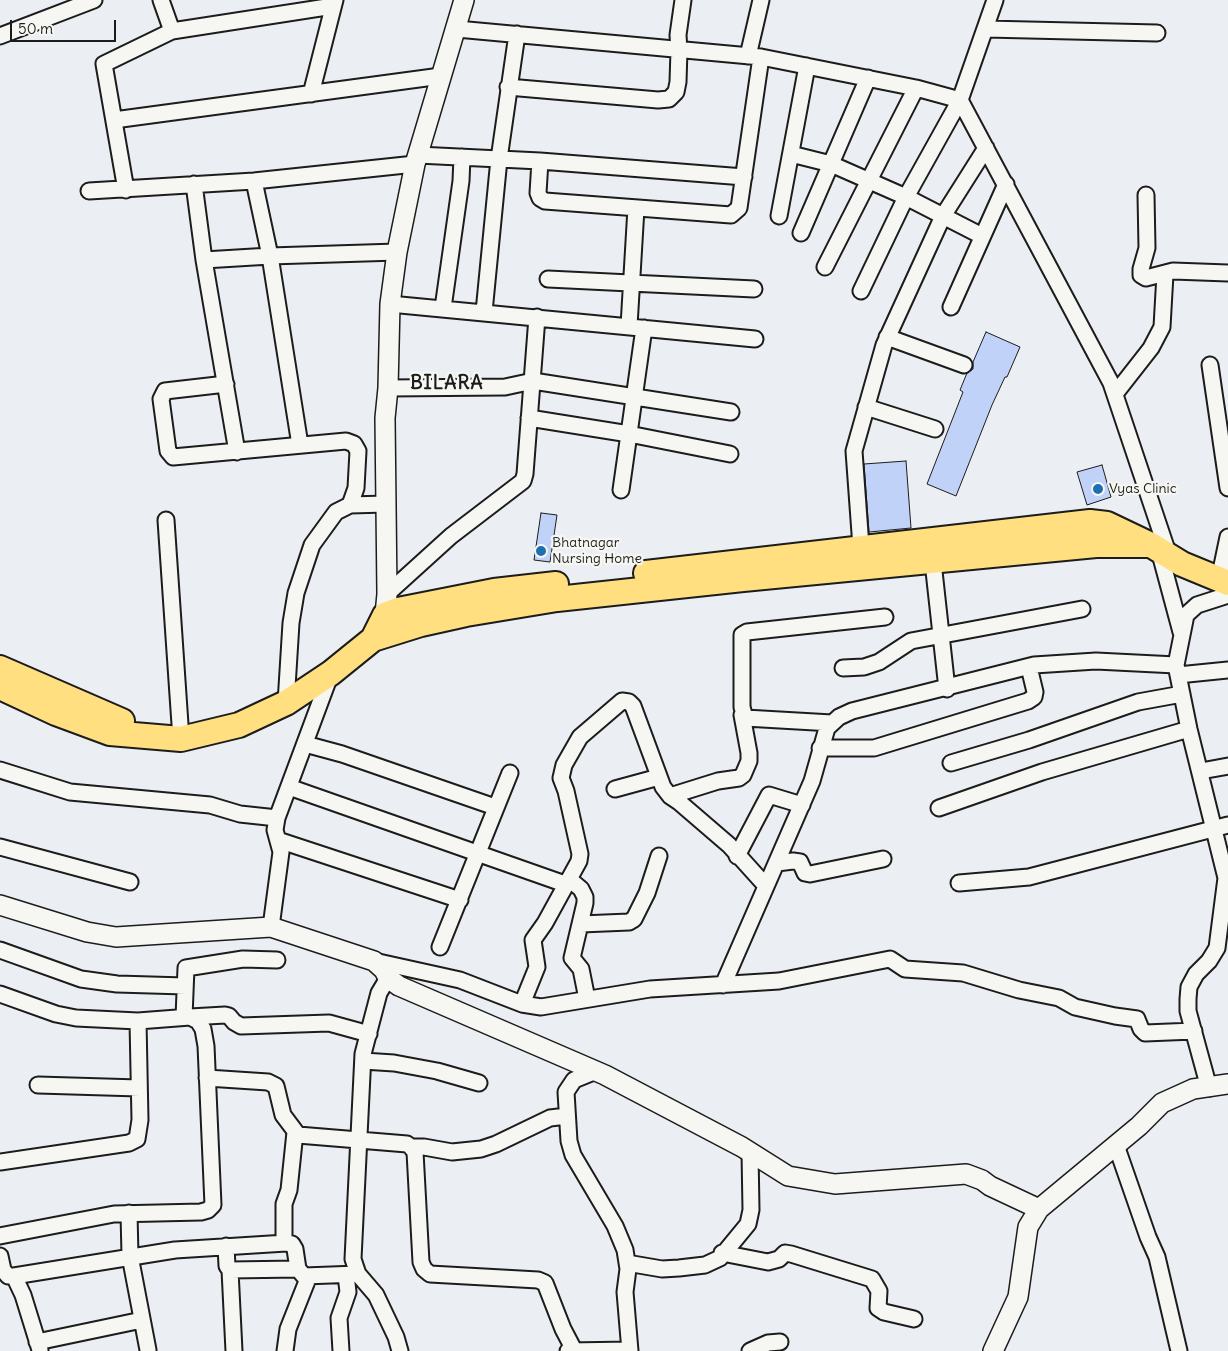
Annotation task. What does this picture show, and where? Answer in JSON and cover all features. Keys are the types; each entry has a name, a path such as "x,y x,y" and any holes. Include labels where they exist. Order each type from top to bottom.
{"main road":[{"path":"374,639 386,604 398,610 494,591 861,547 1090,522 1107,524 1225,586"},
{"path":"0,687 56,713 110,733 155,735 181,739 239,725 286,703 331,673 374,639 421,624 466,614 557,599 1096,545 1159,550"},
{"path":"0,668 155,735"}],"street":[{"path":"0,36 94,0"},
{"path":"162,0 172,31"},
{"path":"386,604 384,418 388,388 390,304 397,252 416,159 464,0"},
{"path":"508,87 658,100 669,98 676,92 680,50 678,35 683,0"},
{"path":"540,161 538,193 540,198 545,201 731,215 739,208 744,177 761,0"},
{"path":"861,291 906,197 960,100 996,0"},
{"path":"126,190 104,64 172,31 334,3 311,94"},
{"path":"456,29 755,57 916,88 960,100 1071,305 1115,394 1181,633"},
{"path":"986,29 1157,33"},
{"path":"484,312 499,158 517,34"},
{"path":"779,216 807,66"},
{"path":"114,120 441,76"},
{"path":"801,233 868,78"},
{"path":"825,267 916,88"},
{"path":"861,547 854,451 866,407 888,337 943,216 986,148"},
{"path":"790,154 831,164 906,197 982,236"},
{"path":"89,191 254,181 416,159 462,157 499,158 744,177"},
{"path":"443,308 461,181 462,157"},
{"path":"254,181 270,256 300,445"},
{"path":"194,184 204,260 237,452"},
{"path":"951,306 1006,184"},
{"path":"1146,195 1147,248 1141,275 1146,278 1182,271 1228,273"},
{"path":"621,490 634,397 637,327 633,283 636,208"},
{"path":"204,260 397,252"},
{"path":"1115,394 1151,348 1162,327 1165,274"},
{"path":"548,279 754,289"},
{"path":"390,304 755,339"},
{"path":"386,604 451,536 523,481 526,474 537,317"},
{"path":"888,337 964,365"},
{"path":"1210,364 1228,488"},
{"path":"388,388 505,387 533,381 731,412"},
{"path":"226,384 165,391 161,399 168,450 173,456 181,457 346,441 354,444 358,451 356,488 350,505"},
{"path":"866,407 935,429"},
{"path":"529,418 629,434 730,454"},
{"path":"286,703 290,632 296,593 312,545 336,512 350,505 386,504"},
{"path":"166,520 181,739"},
{"path":"1209,1088 1188,1011 1189,987 1196,974 1217,948 1227,884 1221,828 1200,771 1177,670 1181,633 1186,616 1197,605 1225,586 1228,537"},
{"path":"933,562 946,688"},
{"path":"843,668 864,668 879,662 904,644 1082,609"},
{"path":"670,796 718,781 740,778 743,775 749,752 742,715 742,635 747,632 886,617"},
{"path":"723,985 812,782 827,728 839,717 852,711 1029,667 1096,661 1177,670 1228,670"},
{"path":"820,748 874,748 1028,700 1034,697 1035,692 1029,667"},
{"path":"271,927 281,852 276,818 331,673"},
{"path":"951,763 1029,740 1138,702 1182,694"},
{"path":"522,1004 537,967 532,940 545,922 576,869 580,854 566,791 561,778 571,750 580,737 622,701 629,702 633,706 660,777 670,796 729,845 736,856 766,886"},
{"path":"742,715 750,719 832,723"},
{"path":"939,808 1042,772 1189,729"},
{"path":"305,744 342,754 496,807"},
{"path":"1200,771 1228,766"},
{"path":"0,770 70,792 210,805 240,814 276,818"},
{"path":"440,947 510,773"},
{"path":"615,789 660,777"},
{"path":"289,787 567,882 581,889 585,897 581,924 572,958 581,969 587,999"},
{"path":"736,856 769,795 802,805"},
{"path":"959,883 1029,877 1192,833 1221,828"},
{"path":"278,840 460,900"},
{"path":"0,847 130,882"},
{"path":"581,924 629,922 634,919 647,893 659,856"},
{"path":"776,863 800,862 805,872 810,874 883,859"},
{"path":"0,905 87,932 116,937 271,927 374,961 460,980 522,1004 541,1007 650,989 780,981 890,959 905,968 963,973 1019,990 1059,998 1075,1007 1137,1019 1141,1029 1146,1033 1194,1031"},
{"path":"0,950 81,980 116,984 149,983 185,986"},
{"path":"187,1017 185,973 190,967 243,958 277,960"},
{"path":"374,961 384,970 388,978 399,986 596,1071 750,1152 788,1176 834,1184 966,1174 982,1180 990,1186 1039,1209"},
{"path":"341,1351 339,1318 352,1275 363,1061 380,993 388,978"},
{"path":"0,994 70,1017 138,1020 225,1015 241,1026 329,1023 369,1034"},
{"path":"0,1236 129,1213 201,1212 208,1210 213,1205 207,1078 202,1029 198,1021 187,1017"},
{"path":"0,1162 129,1143 137,1139 140,1131 138,1020"},
{"path":"363,1061 394,1063 437,1071 479,1083"},
{"path":"207,1078 268,1082 276,1086 283,1115 295,1132 310,1137 407,1144 415,1152 421,1262 424,1269 430,1274 538,1280 546,1283 571,1351 630,1350 625,1292 627,1263 625,1250 615,1226 573,1155 567,1116 566,1092 570,1084 574,1080 596,1071"},
{"path":"993,1351 1018,1297 1028,1228 1039,1209 1139,1126 1162,1103 1193,1089 1228,1084"},
{"path":"38,1085 139,1088"},
{"path":"411,1147 424,1146 452,1152 481,1149 496,1144 550,1118 567,1116"},
{"path":"284,1243 284,1204 289,1190 295,1132"},
{"path":"1116,1145 1148,1237 1157,1257 1180,1351"},
{"path":"627,1263 662,1269 705,1265 720,1258 722,1253 748,1224 750,1210 750,1152"},
{"path":"129,1213 130,1256 148,1350"},
{"path":"0,1256 3,1270 8,1276 14,1276 130,1256 226,1246 292,1244 303,1273 288,1329 285,1351"},
{"path":"226,1246 227,1266 230,1270 234,1351"},
{"path":"722,1253 768,1262 773,1262 785,1253 791,1254 872,1279 879,1291 878,1308 884,1312 914,1319"},
{"path":"230,1270 352,1275 376,1295 396,1337 400,1351"},
{"path":"14,1276 22,1292 39,1346 142,1320"},
{"path":"750,1351 768,1343 780,1342"}],"building":[{"path":"986,332 1020,347 992,405 956,496 927,484 963,392 960,390 967,373 973,369 973,362"},
{"path":"906,461 911,528 869,532 864,464"},
{"path":"1102,465 1111,497 1087,505 1077,472"},
{"path":"541,513 557,515 550,562 534,560"}],"place":[{"name":"Vyas Clinic","path":"1098,489"},
{"name":"Bhatnagar Nursing Home","path":"541,551"}],"district":[{"name":"BILARA","path":"447,384"}]}
